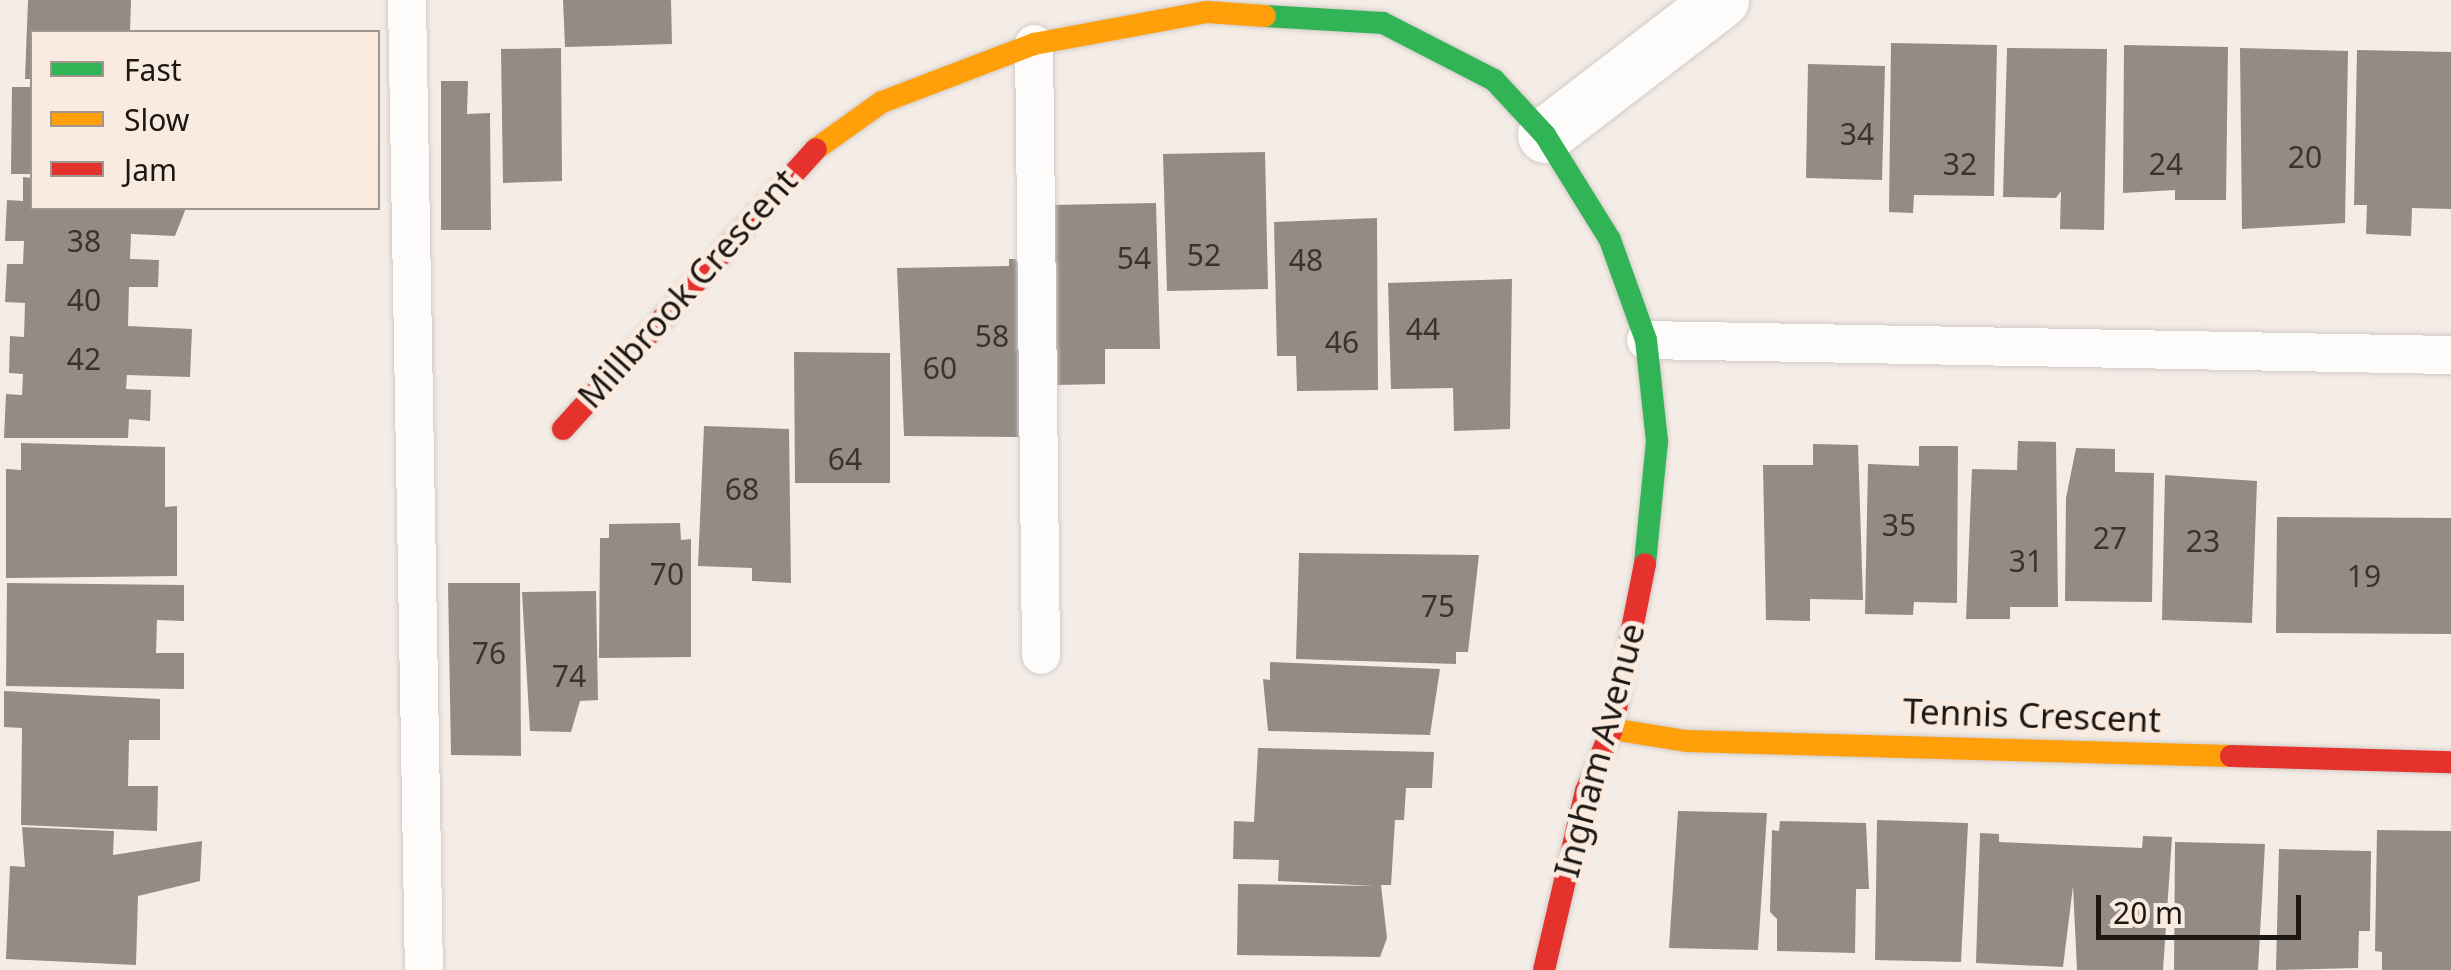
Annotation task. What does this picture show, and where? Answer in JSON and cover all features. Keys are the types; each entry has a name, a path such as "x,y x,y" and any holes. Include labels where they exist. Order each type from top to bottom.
{"street":[{"path":"1545,135 1721,0"},
{"name":"Millbrook Crescent","path":"563,429 798,162 882,102 1034,44 1207,12 1379,12 1494,80 1545,135"},
{"name":"Ingham Avenue","path":"1544,970 1586,791 1612,729 1657,488 1646,340 1610,240 1545,135"},
{"name":"Tennis Crescent","path":"1612,729 1686,740 2451,762"}],"lane":[{"path":"407,0 424,970"},
{"path":"1034,44 1041,655"},
{"path":"1646,340 2451,355"}],"building":[{"path":"28,0 131,0 130,30 30,30 30,79 25,79"},
{"path":"563,0 671,0 672,44 565,47"},
{"path":"1891,43 1997,45 1994,196 1914,195 1913,213 1889,212"},
{"path":"2124,45 2228,47 2226,200 2175,200 2175,190 2123,193"},
{"path":"561,48 562,181 503,183 501,49"},
{"path":"2007,48 2107,49 2104,230 2060,229 2061,191 2056,198 2003,197"},
{"path":"2240,48 2348,51 2345,223 2242,229"},
{"path":"2357,50 2451,52 2451,209 2412,208 2411,236 2366,234 2367,205 2354,205"},
{"path":"1808,64 1885,66 1882,180 1806,178"},
{"path":"441,81 468,81 467,114 490,113 491,230 441,230"},
{"path":"12,87 30,87 30,174 11,174"},
{"path":"1265,152 1268,289 1167,291 1163,154"},
{"path":"23,177 30,178 30,210 185,210 175,236 131,234 130,259 159,260 158,287 129,287 128,326 192,329 190,377 127,375 126,389 151,390 150,421 129,419 128,438 4,438 6,394 22,395 23,374 9,373 10,336 24,337 25,303 5,302 7,264 23,264 24,241 5,241 7,200 23,201"},
{"path":"1156,203 1160,349 1105,349 1105,384 1057,385 1051,205"},
{"path":"1377,218 1378,390 1297,391 1296,356 1277,356 1274,222"},
{"path":"1009,259 1021,259 1024,437 904,436 897,268 1009,266"},
{"path":"1512,279 1510,429 1454,431 1453,388 1391,389 1388,283"},
{"path":"794,352 890,353 890,483 795,483"},
{"path":"704,426 789,429 791,583 752,581 752,568 698,566"},
{"path":"2018,441 2056,442 2058,607 2010,607 2010,619 1966,619 1972,469 2017,470"},
{"path":"21,443 165,447 165,507 177,506 177,576 6,578 6,469 21,470"},
{"path":"1813,444 1858,445 1863,600 1810,599 1810,621 1766,620 1763,465 1813,465"},
{"path":"1919,446 1958,446 1957,603 1914,602 1913,615 1865,614 1868,464 1919,466"},
{"path":"2076,448 2115,449 2115,472 2154,473 2152,602 2065,601 2066,498"},
{"path":"2165,475 2257,481 2252,623 2162,620"},
{"path":"2277,517 2451,518 2451,634 2276,633"},
{"path":"680,523 681,540 691,539 691,657 599,658 600,538 609,538 609,524"},
{"path":"1299,553 1479,555 1468,652 1456,652 1456,664 1296,659"},
{"path":"7,583 184,585 184,621 157,620 156,653 184,653 184,689 6,686"},
{"path":"448,583 520,583 521,756 451,755"},
{"path":"596,591 598,700 580,701 571,732 530,731 522,592"},
{"path":"1270,662 1440,669 1430,735 1268,731 1263,679 1270,680"},
{"path":"4,691 160,699 160,740 129,740 128,786 158,786 157,831 21,825 22,728 4,727"},
{"path":"1258,748 1434,752 1432,788 1406,788 1404,820 1395,820 1391,885 1381,885 1387,938 1380,957 1237,955 1238,884 1375,886 1278,881 1279,860 1233,859 1234,821 1254,822"},
{"path":"1678,811 1767,813 1758,950 1669,948"},
{"path":"1877,820 1968,823 1961,962 1875,960"},
{"path":"1780,821 1866,823 1869,889 1856,889 1855,953 1777,951 1777,919 1770,912 1772,830 1779,831"},
{"path":"22,827 114,831 113,855 202,841 200,881 138,896 136,965 6,959 10,866 25,867"},
{"path":"2377,830 2451,831 2451,970 2382,970 2382,952 2375,951"},
{"path":"1980,833 1999,834 1999,842 2142,848 2143,836 2172,837 2163,970 2077,970 2073,886 2063,967 1976,963"},
{"path":"2175,842 2265,844 2258,970 2174,970"},
{"path":"2279,849 2371,851 2370,931 2359,931 2358,968 2276,970"}],"traffic: fast":[{"path":"1265,16 1383,23 1494,80 1545,135 1610,240 1646,340 1657,441 1645,564"}],"traffic: slow":[{"path":"816,149 882,102 1034,44 1207,12 1265,16"},
{"path":"1612,729 1686,741 2231,756"}],"traffic: jam":[{"path":"563,429 816,149"},
{"path":"1544,970 1586,791 1612,729 1645,564"},
{"path":"2231,756 2451,762"}]}
